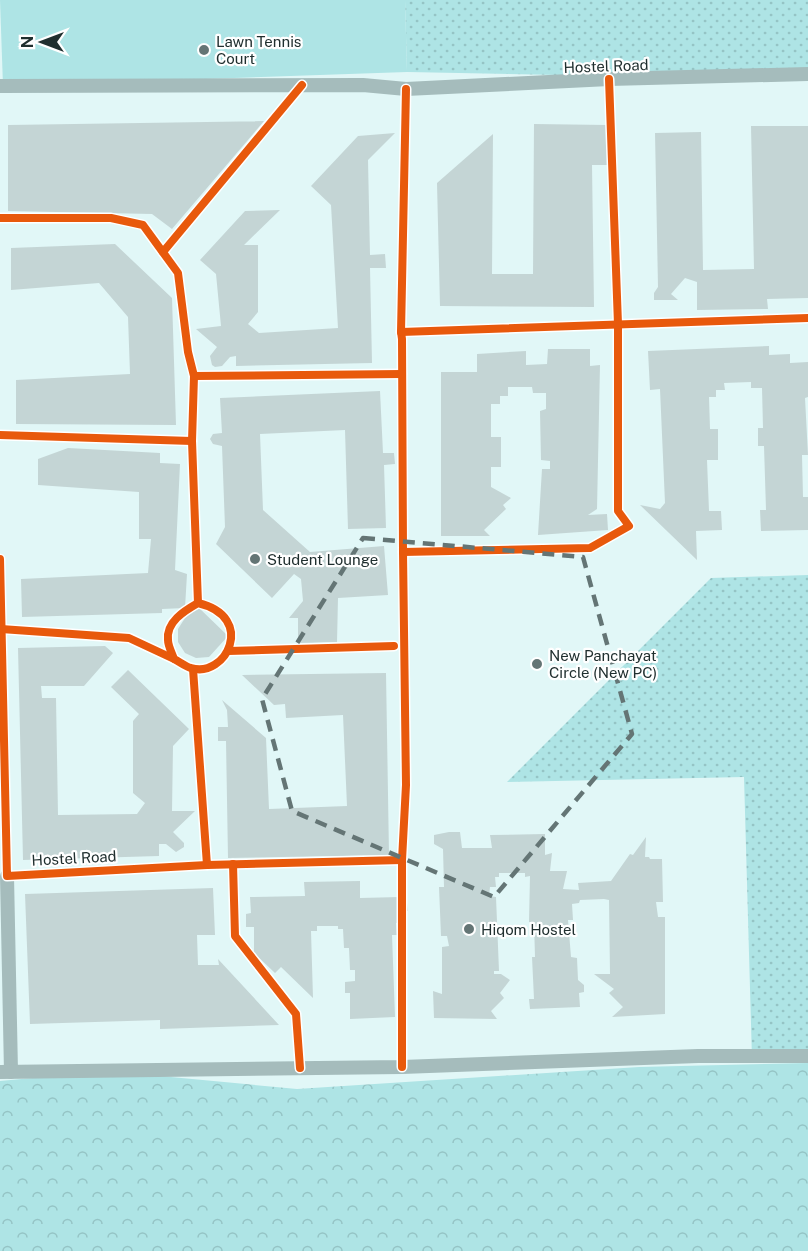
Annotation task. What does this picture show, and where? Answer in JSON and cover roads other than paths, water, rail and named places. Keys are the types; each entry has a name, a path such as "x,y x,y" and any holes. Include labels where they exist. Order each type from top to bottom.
{"lane":[{"name":"Hostel Road","path":"0,86 363,85 406,89 609,79 808,74"},
{"path":"7,876 6,1072 402,1067 698,1056 808,1056"}],"place":[{"name":"Lawn Tennis Court","path":"204,50"},
{"name":"Student Lounge","path":"255,559"},
{"name":"New Panchayat Circle (New PC)","path":"537,664"},
{"name":"Hiqom Hostel","path":"469,929"}]}
